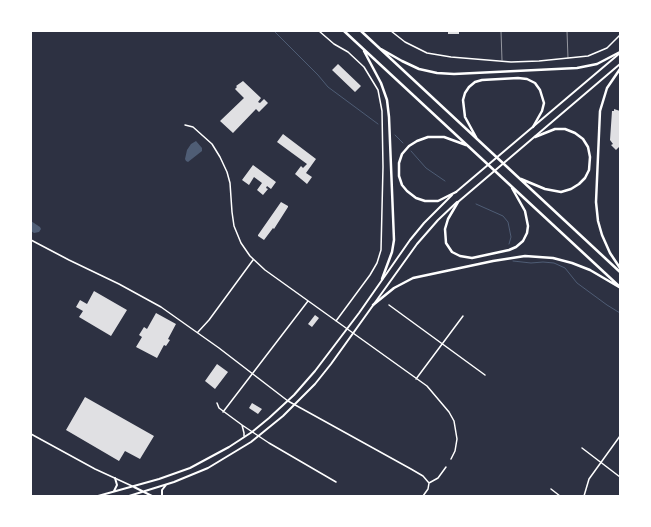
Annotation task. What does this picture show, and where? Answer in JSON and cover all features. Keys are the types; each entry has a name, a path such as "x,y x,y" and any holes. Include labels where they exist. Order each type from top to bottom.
{"highway":[{"path":"344,31 620,288"},
{"path":"361,31 620,272"},
{"path":"377,46 412,66 428,72 454,74 577,68 597,64 620,53"},
{"path":"362,47 381,83 387,100 389,117 394,240 392,252 382,279"},
{"path":"620,69 607,88 600,111 596,202 598,221 602,236 610,253 620,268"},
{"path":"479,141 466,117 463,105 464,96 467,89 479,81 518,78 526,79 535,83 542,94 544,103 542,111 533,127"},
{"path":"518,178 544,190 561,192 579,184 585,178 589,170 590,157 588,147 583,139 575,133 565,129 555,129 535,137"},
{"path":"456,192 438,201 425,201 416,198 407,191 400,180 398,171 400,159 405,150 412,144 428,137 444,137 469,146"},
{"path":"458,202 448,218 445,228 446,243 452,252 460,256 472,258 509,250 516,247 523,241 527,233 528,226 525,210 509,184"},
{"path":"373,305 394,288 413,278 493,261 525,256 553,258 572,263 590,270 620,288"}],"main road":[{"path":"98,496 133,487 190,468 220,453 252,432 288,401 316,371 410,240 424,223 478,172 620,53"},
{"path":"129,496 169,484 214,465 238,451 259,436 294,405 320,378 426,233 458,202 620,64"},
{"path":"113,492 117,485 115,478"},
{"path":"162,496 163,489 169,484"},
{"path":"133,487 152,496"}],"street":[{"path":"319,31 334,44 348,52 364,67 378,90 382,111 383,167 381,250 377,263 370,276 336,321"},
{"path":"391,31 405,42 428,53 451,57 525,62 568,59 595,54 612,44 620,35"},
{"path":"185,125 194,127 212,144 220,157 230,183 234,226 241,243 253,260 432,391 449,412 454,421 457,438 455,451 451,459"},
{"path":"31,240 170,312 294,405 411,469 423,476 429,482"},
{"path":"198,332 206,324 253,260"},
{"path":"224,412 308,301"},
{"path":"389,305 485,376"},
{"path":"416,379 463,316"},
{"path":"217,403 219,408 252,432 336,482"},
{"path":"242,425 244,438"},
{"path":"31,434 95,469 133,487"},
{"path":"584,496 589,478 620,436"},
{"path":"582,448 620,477"},
{"path":"429,482 438,478 446,467"},
{"path":"423,496 428,489 429,482"},
{"path":"551,489 560,496"}],"lane":[{"path":"501,31 502,61"},
{"path":"567,31 568,59"}],"water":[{"path":"196,141 202,148 202,151 188,162 185,159 187,150 191,144"},
{"path":"31,221 40,227 41,229 39,232 34,233 31,231"}],"building":[{"path":"448,31 459,31 459,34 448,34"},
{"path":"338,64 361,86 355,92 332,70"},
{"path":"243,81 261,98 258,102 260,103 264,99 268,103 259,112 256,109 233,133 220,121 244,98 235,89 237,87 236,86"},
{"path":"614,109 620,111 620,146 616,150 611,145 613,144 610,140 612,111 614,111"},
{"path":"283,134 316,159 306,173 312,177 307,184 295,174 301,166 303,168 307,164 277,142"},
{"path":"253,165 276,182 271,189 267,186 266,188 268,189 263,195 257,190 262,183 254,177 249,185 242,180"},
{"path":"281,202 288,207 274,229 273,228 264,240 258,235"},
{"path":"94,291 127,310 111,336 79,317 83,311 76,307 80,300 87,304"},
{"path":"156,313 176,324 168,339 170,340 166,346 164,345 157,358 136,347 142,337 139,335 144,327 147,329"},
{"path":"315,315 319,318 312,327 308,324"},
{"path":"217,364 228,372 215,389 205,381"},
{"path":"85,397 154,436 140,459 125,451 119,461 66,430"},
{"path":"252,403 262,409 258,414 249,408"}],"waterway":[{"path":"274,31 328,87 378,124"},
{"path":"395,135 403,143"},
{"path":"411,151 426,168 445,181"},
{"path":"476,204 503,216 508,222 511,237 509,244"},
{"path":"513,261 554,263 565,268 577,283 620,313"}]}
